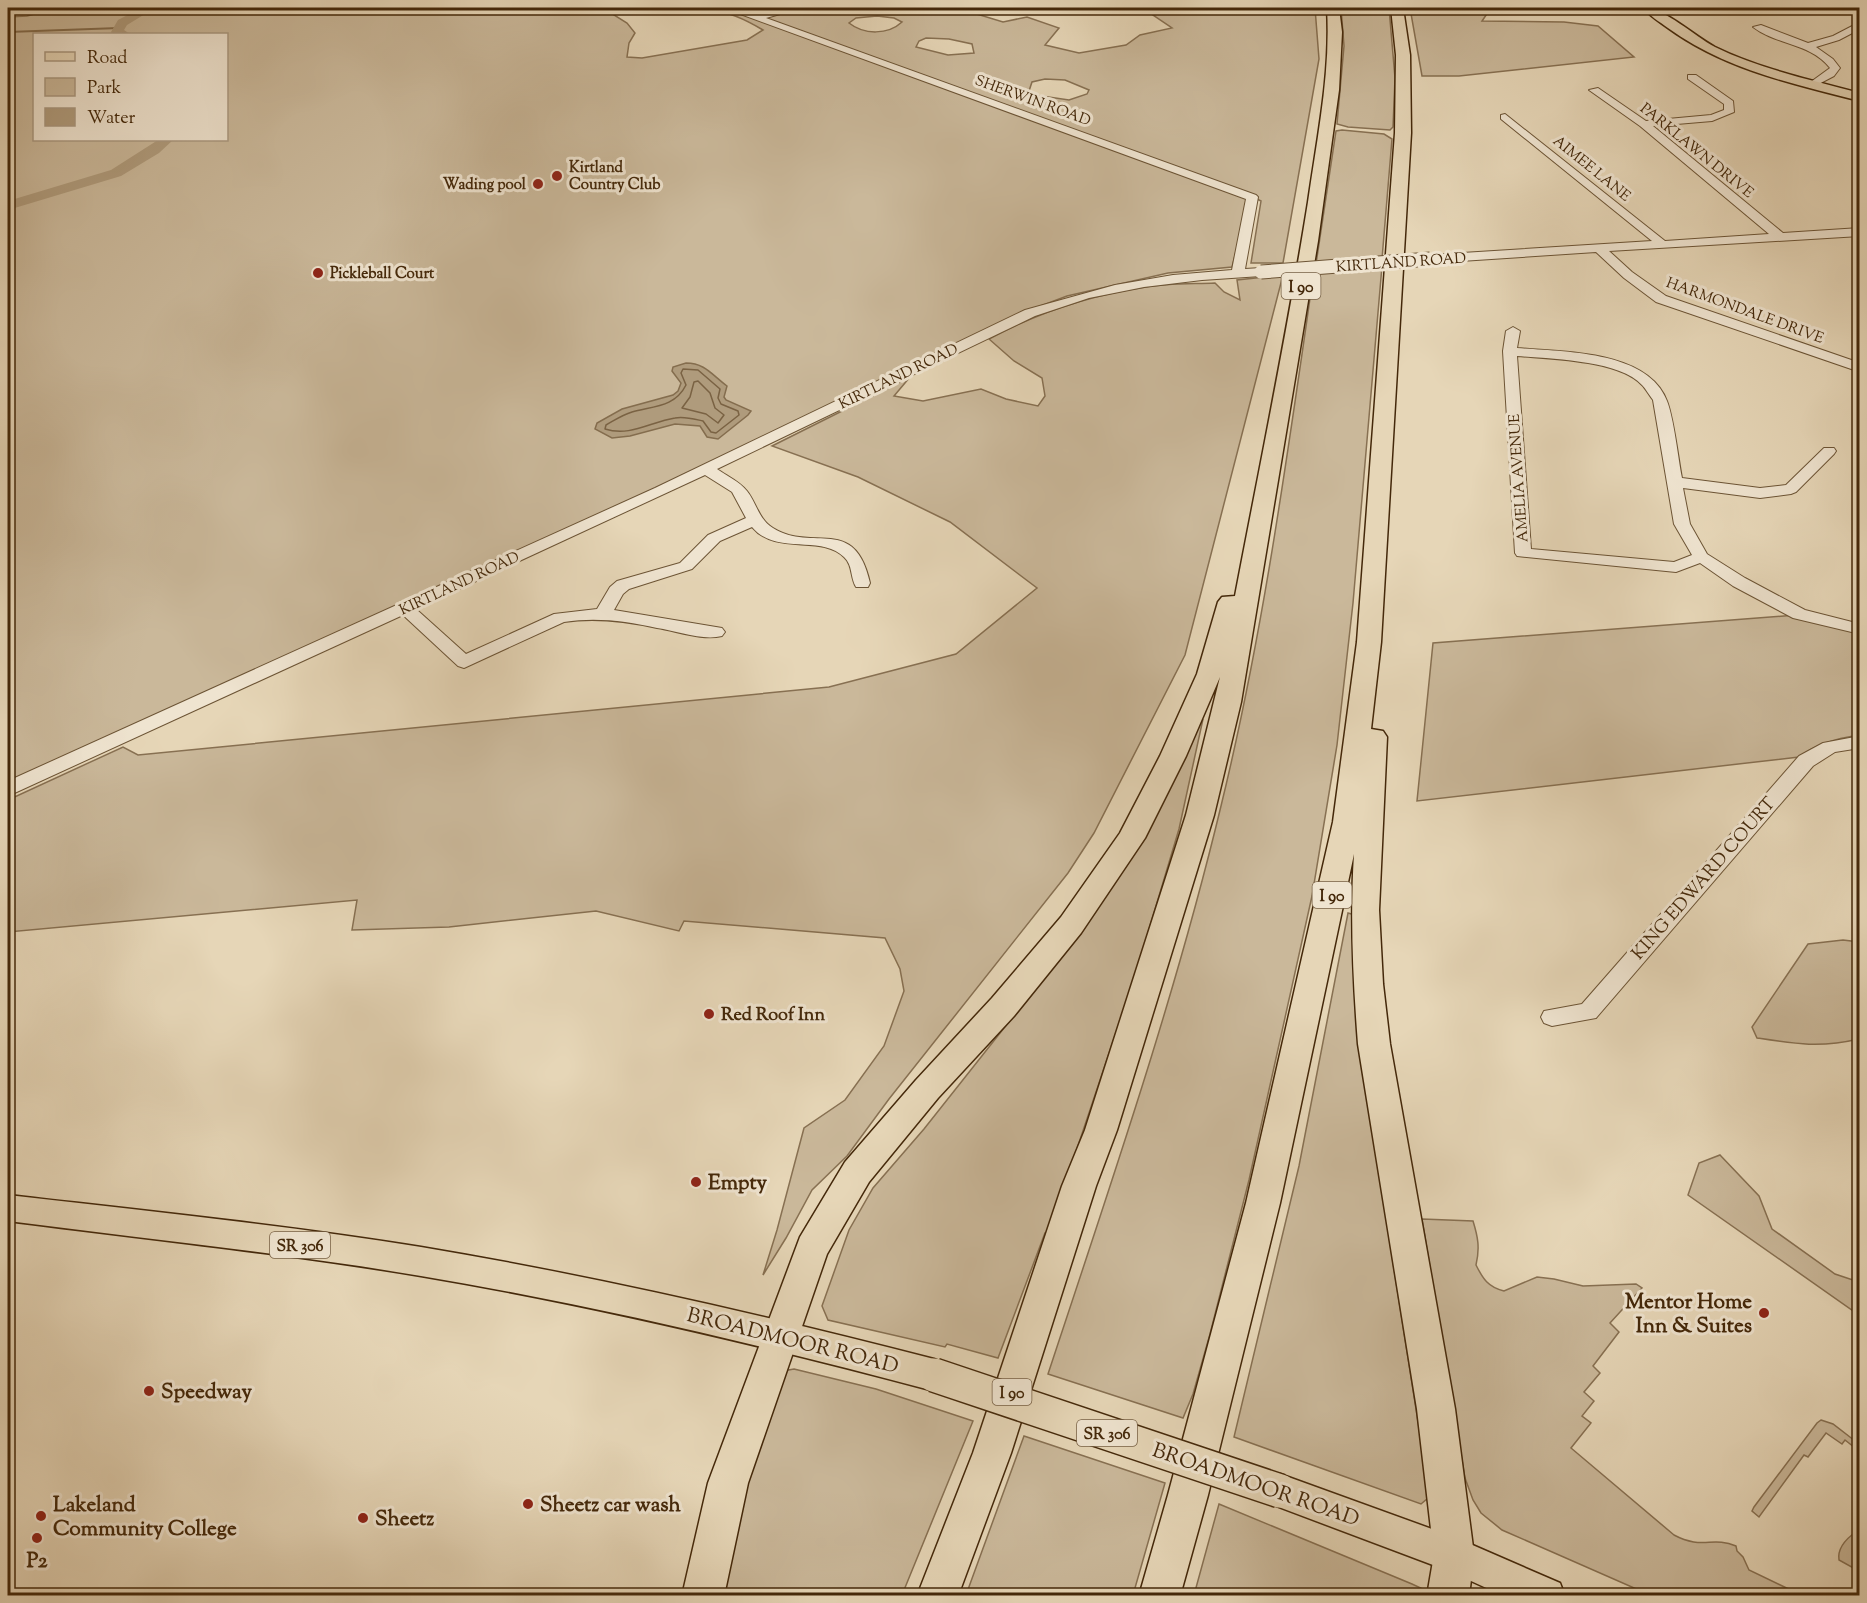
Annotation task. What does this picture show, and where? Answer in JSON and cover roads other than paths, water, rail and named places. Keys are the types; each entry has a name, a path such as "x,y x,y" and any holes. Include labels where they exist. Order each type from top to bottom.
{"highway":[{"name":"I 90","path":"937,1596 996,1442 1079,1186 1101,1130 1200,815 1228,702 1310,241 1330,109 1335,32 1333,8"},
{"name":"I 90","path":"1159,1596 1188,1495 1263,1203 1347,822 1369,642 1403,134 1403,55 1397,8"},
{"path":"703,1596 728,1483 812,1248 857,1172 927,1089 1003,1007 1071,925 1131,838 1173,756 1209,674 1268,468"},
{"path":"1375,546 1376,696 1365,910 1368,984 1374,1044 1407,1253 1436,1409 1454,1555 1448,1596"}],"main road":[{"path":"1648,8 1717,53 1860,97"},
{"name":"BROADMOOR ROAD","path":"8,1208 345,1250 414,1261 562,1287 780,1334 934,1375 1280,1491 1454,1555 1547,1596"}],"street":[{"name":"SHERWIN ROAD","path":"729,8 1252,197 1238,273"},
{"path":"757,18 791,8"},
{"path":"1806,46 1836,38 1860,25"},
{"path":"1758,27 1806,46 1832,61 1834,68 1830,74 1813,84"},
{"path":"1644,124 1712,118 1729,112 1729,103 1692,77"},
{"name":"PARKLAWN DRIVE","path":"1594,90 1644,124 1780,237"},
{"name":"AIMEE LANE","path":"1505,117 1661,243"},
{"name":"KIRTLAND ROAD","path":"8,789 706,469 1008,323 1053,304 1090,294 1163,280 1238,273 1661,243 1860,232"},
{"name":"HARMONDALE DRIVE","path":"1598,248 1660,299 1860,368"},
{"name":"AMELIA AVENUE","path":"1513,331 1510,351 1522,553 1676,567 1701,557"},
{"path":"1510,351 1598,360 1617,365 1646,380 1660,400 1682,524 1701,557 1740,582 1800,614 1860,629"},
{"path":"1675,482 1760,493 1791,489 1828,451"},
{"path":"706,469 738,490 754,520 766,532 788,540 815,541 842,547 856,560 862,583"},
{"path":"603,614 615,591 623,585 686,566 714,538 754,520"},
{"path":"1522,553 1539,571"},
{"path":"405,608 464,662 560,618 575,614 603,614 686,630 716,632"},
{"name":"KING EDWARD COURT","path":"1552,1017 1588,1012 1806,761 1830,747 1860,742"}],"water":[{"path":"686,363 708,370 727,386 724,397 726,400 751,411 748,415 718,439 707,437 700,426 675,424 630,436 612,438 595,429 597,423 622,409 673,395 678,391 681,383 672,371 673,367"}],"waterway":[{"path":"120,33 117,32 122,23 149,8"},
{"path":"8,32 119,28"},
{"path":"8,206 116,173 165,141"}],"place":[{"name":"Kirtland Country Club","path":"557,176"},
{"name":"Wading pool","path":"538,184"},
{"name":"Pickleball Court","path":"318,273"},
{"name":"Red Roof Inn","path":"709,1014"},
{"name":"Empty","path":"696,1182"},
{"name":"Mentor Home Inn & Suites","path":"1764,1313"},
{"name":"Speedway","path":"149,1391"},
{"name":"Sheetz car wash","path":"528,1504"},
{"name":"Lakeland Community College","path":"41,1516"},
{"name":"Sheetz","path":"363,1518"},
{"name":"P2","path":"37,1538"}]}
